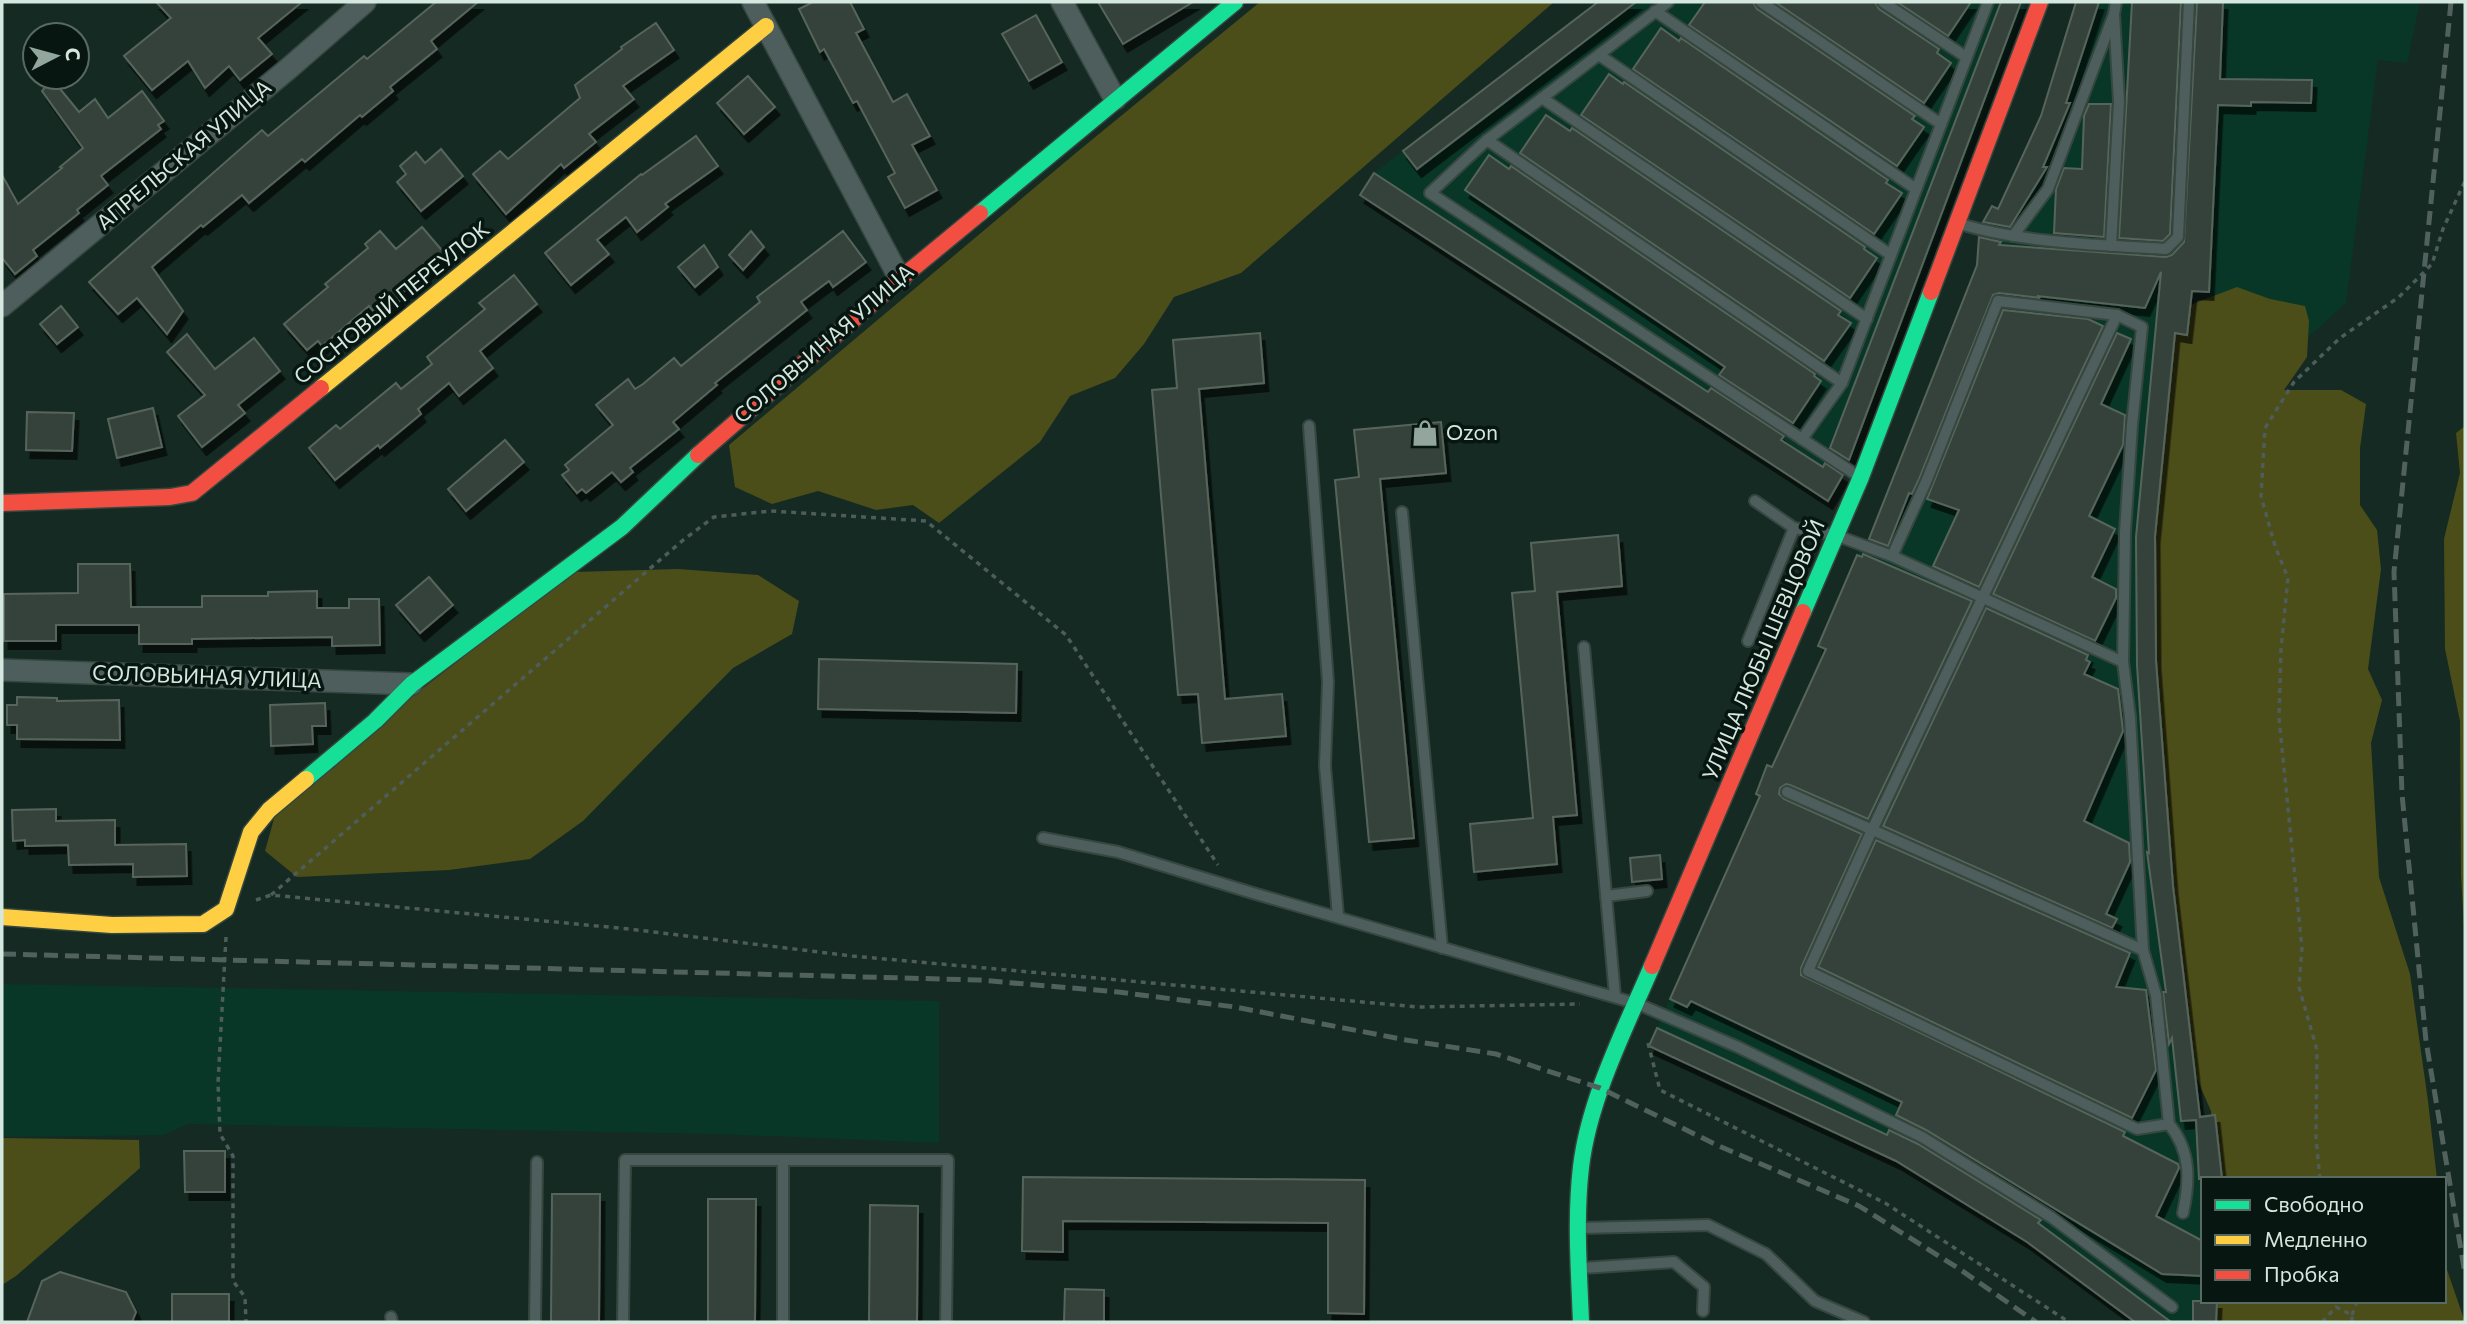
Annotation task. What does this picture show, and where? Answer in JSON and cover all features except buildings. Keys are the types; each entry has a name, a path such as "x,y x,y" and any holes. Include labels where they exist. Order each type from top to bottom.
{"street":[{"name":"АПРЕЛЬСКАЯ УЛИЦА","path":"2,306 365,2"},
{"path":"753,2 900,279"},
{"path":"1062,2 1115,99"},
{"name":"СОЛОВЬИНАЯ УЛИЦА","path":"226,909 251,832 269,810 375,721 412,684 622,527 717,437 900,279 1235,2"},
{"name":"УЛИЦА ЛЮБЫ ШЕВЦОВОЙ","path":"1581,1322 1578,1228 1581,1166 1600,1088 1861,477 2040,2"},
{"name":"СОСНОВЫЙ ПЕРЕУЛОК","path":"2,503 170,497 192,493 766,26"},
{"name":"СОЛОВЬИНАЯ УЛИЦА","path":"2,670 412,684"},
{"path":"2,917 112,925 175,926 203,924 226,909"}],"lane":[{"path":"1668,2 1488,140 1430,193 1861,477"},
{"path":"1761,2 1941,124"},
{"path":"1884,2 1966,57"},
{"path":"1802,439 1842,383 1988,2"},
{"path":"2013,236 2048,189 2114,14 2116,2"},
{"path":"1957,224 2013,236 2166,249 2178,237 2189,2"},
{"path":"1655,11 1916,189"},
{"path":"2111,246 2119,102 2114,14"},
{"path":"1599,55 1891,255"},
{"path":"1542,98 1867,319"},
{"path":"1488,140 1842,383"},
{"path":"1892,556 1926,482 1998,301 2117,315 2142,327 2125,532 2123,662 2130,717 2143,950 2156,995 2169,1124 2181,1139 2187,1160 2188,1191 2183,1213"},
{"path":"2117,315 1872,830 1808,971 2137,1129 2169,1124"},
{"path":"1309,426 1328,682 1325,766 1338,916"},
{"path":"1755,501 1794,528 1835,535 1892,556 2123,662"},
{"path":"1402,512 1443,948"},
{"path":"1748,641 1794,528"},
{"path":"1584,647 1615,996"},
{"path":"1787,792 2143,950"},
{"path":"1042,838 1118,852 1638,1004 1738,1047 1922,1137 2050,1217 2172,1307"},
{"path":"1606,897 1647,891"},
{"path":"623,1322 625,1160 948,1160 946,1322"},
{"path":"783,1160 783,1322"},
{"path":"535,1322 537,1162"},
{"path":"1578,1228 1707,1225 1766,1254 1815,1301 1864,1322"},
{"path":"1581,1268 1674,1262 1704,1287 1703,1311"}],"path":[{"path":"2319,1177 2316,1138 2317,1050 2299,987 2302,948 2279,718 2281,649 2288,578 2260,496 2265,428 2294,382 2303,373 2340,338 2399,297 2432,264 2465,181"},
{"path":"271,895 682,541 714,517 771,511 926,521 1066,635 1233,887"},
{"path":"246,1322 245,1297 233,1281 233,1156 220,1134 218,1083 222,985 226,959 226,909 271,895 629,929 852,956 1418,1007 1583,1004"},
{"path":"1647,1041 1660,1090 1885,1203 2069,1322"},
{"path":"2352,1322 2356,1303"},
{"path":"2322,1322 2336,1307 2352,1315"}],"shaded area":[{"path":"1260,2 1554,2 1241,273 1174,297 1144,344 1115,378 1070,396 1040,442 939,523 913,505 876,510 818,491 772,504 735,487 729,445"},
{"path":"1598,2 2026,2 1851,459 1828,501 1360,195 1374,173"},
{"path":"2076,2 2420,2 2407,63 2378,60 2346,303 2277,365 2206,359 2209,293 2192,291 2187,335 2173,886 2201,1117 2201,1303 2204,1303 2216,1322 2135,1322 2027,1242 1896,1161 1649,1046 1760,797 1756,794 1767,765 1772,766 1825,650 1818,646 1857,555 1869,539 1977,265 1983,222 1992,206 1998,209 2041,116"},
{"path":"2237,287 2270,299 2305,306 2309,321 2307,357 2284,390 2341,390 2366,404 2360,448 2360,505 2377,530 2381,569 2368,669 2382,700 2371,743 2379,877 2410,974 2437,1177 2216,1177 2211,1111 2194,1072 2173,927 2148,586 2171,320 2195,303"},
{"path":"2465,426 2465,945 2461,876 2460,721 2445,649 2444,539 2460,473 2456,433"},
{"path":"678,569 758,575 799,601 792,634 733,668 583,821 530,859 449,870 297,877 265,851 275,815 391,713 573,572"},
{"path":"2,984 939,1001 939,1143 716,1134 188,1124 164,1135 2,1137"},
{"path":"2,1138 139,1140 140,1168 16,1276 2,1285"},
{"path":"2446,1267 2465,1322 2210,1322 2211,1303 2446,1303"}],"railway":[{"path":"2451,2 2394,572 2402,794 2426,1041 2465,1274"},
{"path":"2,954 979,980 1118,992 1235,1007 1406,1040 1496,1054 1600,1088 1719,1146 1859,1206 1958,1268 2036,1322"}],"traffic: fast":[{"path":"980,213 1235,2"},
{"path":"1803,612 1861,477 1931,292"},
{"path":"306,779 375,721 412,684 622,527 698,455"},
{"path":"1581,1322 1578,1206 1585,1141 1609,1065 1652,966"}],"traffic: slow":[{"path":"321,388 766,26"},
{"path":"2,917 112,925 203,924 226,909 251,832 269,810 306,779"}],"traffic: jam":[{"path":"1931,292 2040,2"},
{"path":"698,455 980,213"},
{"path":"2,503 170,497 192,493 321,388"},
{"path":"1652,966 1803,612"}],"place":[{"name":"Ozon","path":"1425,433"}]}
